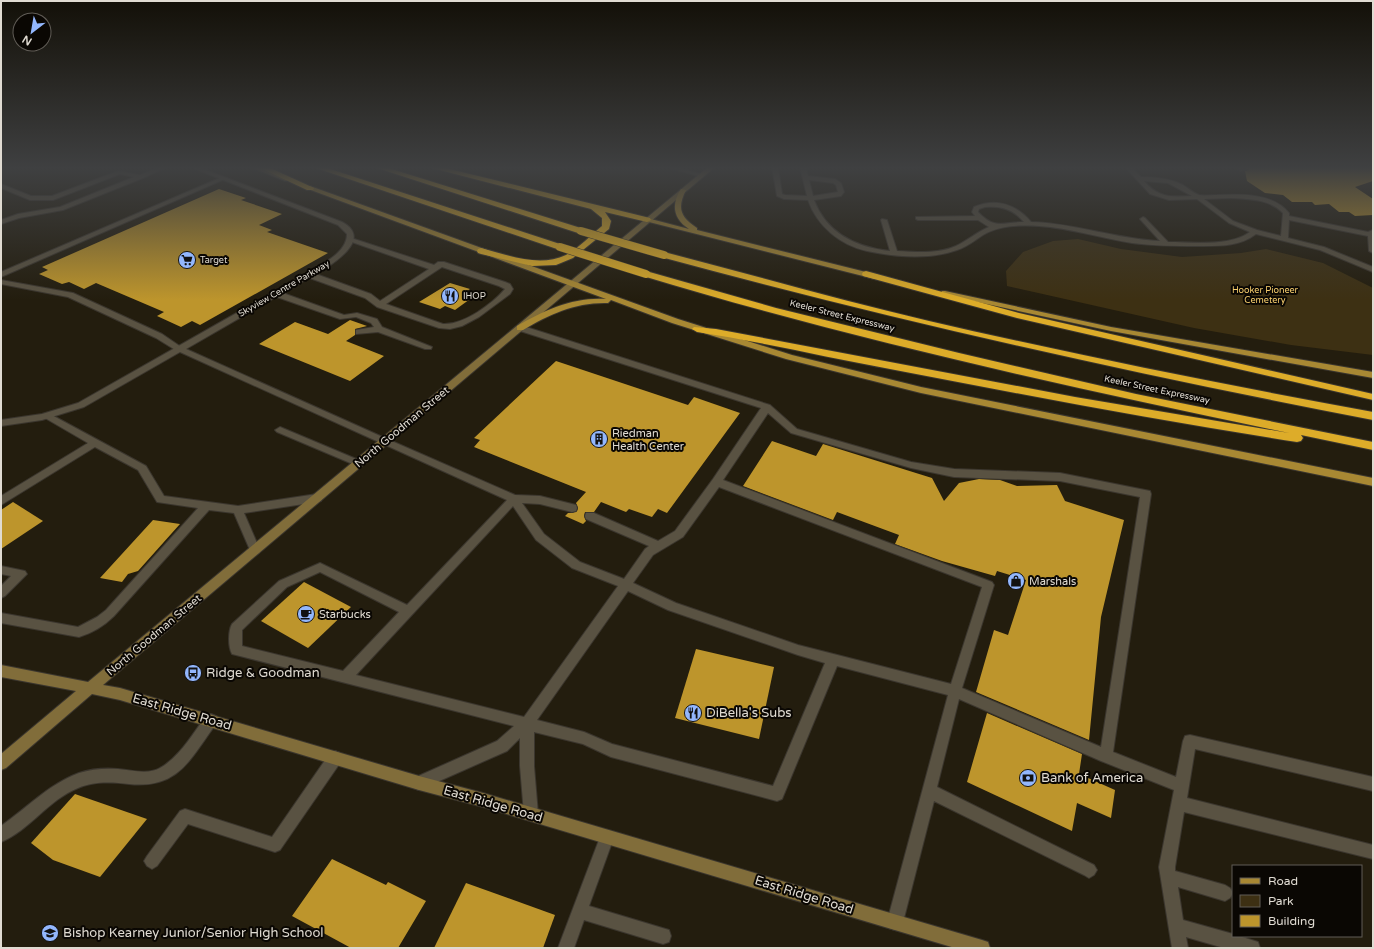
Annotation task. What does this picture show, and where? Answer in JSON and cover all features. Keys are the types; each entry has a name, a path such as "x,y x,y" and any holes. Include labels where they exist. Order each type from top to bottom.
{"highway":[{"name":"Keeler Street Expressway","path":"452,211 646,274 818,322 962,358 1156,401 1373,446"},
{"name":"Keeler Street Expressway","path":"518,211 664,255 792,290 996,339 1163,375 1373,416"},
{"path":"481,251 537,264 553,263 567,258 602,231 607,225 608,221 602,213 598,211"},
{"path":"611,211 646,220"},
{"path":"866,274 1038,320 1373,397"},
{"path":"697,329 728,333 829,355 1178,419 1373,450"}],"main road":[{"path":"373,211 631,306 697,329 789,357 894,384 1373,482"},
{"name":"North Goodman Street","path":"1,763 520,328 657,211"},
{"path":"678,211 681,218 694,228 717,238"},
{"path":"646,220 1001,306 1243,353 1373,375"},
{"path":"520,328 554,310 581,301 600,300 631,306"},
{"name":"East Ridge Road","path":"1,671 92,687 147,701 419,784 531,814 982,948"}],"street":[{"path":"1,222 18,216 47,211"},
{"path":"1,275 147,211"},
{"path":"309,211 345,226 352,236 351,240 435,268"},
{"path":"817,211 835,234 844,241 867,250 894,253 929,253 950,250 963,245 994,227 1029,224 1059,226 1137,242 1166,244 1228,244 1255,232"},
{"path":"976,211 977,215 994,227"},
{"path":"1017,211 1029,224"},
{"path":"1217,211 1231,222 1255,232 1322,248 1373,270"},
{"path":"1284,238 1285,211"},
{"path":"918,218 977,215"},
{"path":"1286,217 1372,233 1373,251"},
{"path":"1143,219 1166,244"},
{"path":"884,220 894,253"},
{"name":"Skyview Centre Parkway","path":"1,423 21,422 48,416 81,405 310,275 339,256 351,240"},
{"path":"1357,263 1373,254"},
{"path":"310,275 368,296 380,305 451,328 462,325 509,289 507,286 502,284 441,264 380,305"},
{"path":"1,282 70,295 159,336 180,349 514,499 540,500 572,508"},
{"path":"277,294 343,316 357,315 363,317 374,321 379,329"},
{"path":"342,326 343,316"},
{"path":"520,328 767,407 794,431 845,444 911,465 954,472 1060,476 1146,494 1106,756"},
{"path":"359,332 379,329 428,348"},
{"path":"419,784 502,746 528,723 649,552 678,534 717,482 767,407"},
{"path":"48,416 142,468 161,499 238,510 317,498"},
{"path":"280,430 358,463"},
{"path":"1,501 95,443"},
{"path":"717,482 988,585 956,691 895,922"},
{"path":"514,499 540,537 576,565 625,584 672,606 798,650 956,691 1106,756 1182,786"},
{"path":"346,678 514,499"},
{"path":"1,618 78,632 101,621 110,613 207,505"},
{"path":"238,510 255,550"},
{"path":"590,516 659,546"},
{"path":"408,611 320,567 283,584 236,628 236,650 528,723 584,738 611,750 777,794 832,659"},
{"path":"1,570 21,574 1,593"},
{"path":"1,836 48,799 72,783 92,776 120,776 146,779 164,774 176,764 211,720"},
{"path":"528,723 527,766 531,814"},
{"path":"1180,948 1167,867 1190,741 1373,784"},
{"path":"152,861 185,816 275,845 335,758"},
{"path":"929,791 1089,870"},
{"path":"1179,803 1373,852"},
{"path":"566,948 607,837"},
{"path":"1169,876 1225,893"},
{"path":"579,911 663,936"},
{"path":"1176,926 1252,948"}],"green space":[{"name":"Hooker Pioneer Cemetery","path":"1078,239 1121,249 1182,257 1241,253 1266,249 1323,263 1373,288 1373,355 1291,345 1194,328 1007,286 1006,271 1023,252 1053,241"}],"building":[{"name":"Target","path":"168,211 274,211 282,214 259,225 272,230 267,232 328,253 200,325 192,321 181,327 157,316 164,312 96,283 84,289 69,282 62,284 39,274 48,270 42,267"},
{"path":"1373,211 1373,215 1355,216 1349,212 1339,212"},
{"name":"IHOP","path":"450,283 470,289 467,291 477,294 455,310 445,306 440,309 419,302"},
{"path":"350,320 367,326 355,329 355,335 346,341 384,356 350,381 259,344 295,322 328,334"},
{"name":"Riedman Health Center","path":"556,361 688,405 694,397 740,413 667,513 658,509 652,517 629,509 626,512 601,502 594,512 585,512 584,516 586,521 583,524 565,516 568,513 577,511 578,508 576,503 586,492 474,447 480,440 474,438"},
{"path":"772,441 816,456 823,444 932,478 944,501 959,483 979,479 1000,480 1017,486 1057,485 1065,501 1124,520 1101,617 1089,740 976,692 994,630 1008,635 1026,580 997,571 995,576 942,561 895,544 899,535 837,512 833,520 743,486"},
{"path":"13,502 43,521 1,549 1,510"},
{"path":"153,520 180,524 138,571 128,574 122,582 100,578"},
{"name":"Starbucks","path":"304,582 351,607 308,648 261,621"},
{"path":"696,649 774,667 759,739 675,718"},
{"name":"Bank of America","path":"987,713 1082,754 1079,774 1115,790 1111,818 1077,803 1072,831 967,782"},
{"path":"75,794 147,819 100,877 53,860 31,843"},
{"path":"332,859 386,885 388,882 426,901 398,948 351,948 292,916"},
{"path":"466,883 555,915 543,948 434,948"}],"place":[{"name":"Target","path":"187,260"},
{"name":"IHOP","path":"450,296"},
{"name":"Riedman Health Center","path":"599,439"},
{"name":"Marshals","path":"1016,581"},
{"name":"Starbucks","path":"306,614"},
{"name":"Ridge & Goodman","path":"193,673"},
{"name":"DiBella's Subs","path":"693,713"},
{"name":"Bank of America","path":"1028,778"},
{"name":"Bishop Kearney Junior/Senior High School","path":"50,933"}]}
